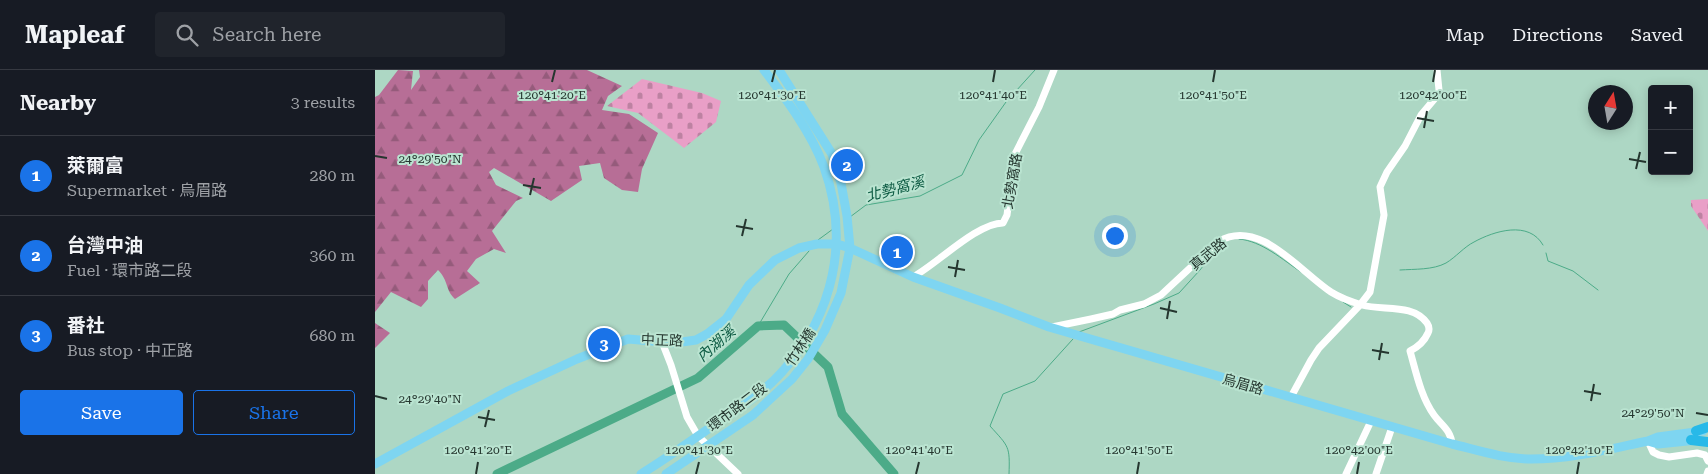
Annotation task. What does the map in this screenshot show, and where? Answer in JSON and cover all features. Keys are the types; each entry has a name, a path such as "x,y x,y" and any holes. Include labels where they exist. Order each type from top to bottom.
{"highway":[{"path":"1694,435 1708,429"},
{"path":"1694,435 1708,441"}],"main road":[{"path":"764,70 806,131 823,166 833,199 837,244"},
{"path":"779,70 832,154 844,196 850,248"},
{"name":"中正路","path":"375,464 508,392 577,359 628,340 687,342 707,334 726,319 749,285 775,260 799,248 817,244 837,244 850,248"},
{"name":"竹林橋","path":"782,372 804,342 824,307 832,277 837,244"},
{"name":"烏眉路","path":"850,248 913,277 1091,341 1452,444 1495,454 1529,459 1573,457 1648,441 1658,437 1694,435"},
{"name":"竹林橋","path":"793,379 808,359 825,330 841,293 850,248"},
{"name":"環市路二段","path":"641,474 752,400 782,372"},
{"name":"環市路二段","path":"666,474 753,415 793,379"}],"street":[{"name":"北勢窩路","path":"913,277 969,238 994,223 1003,223 1007,215 1015,154 1039,107 1054,70"},
{"path":"1291,397 1319,348 1361,305 1371,292 1384,215 1380,187 1421,115 1437,96 1439,90 1437,70"},
{"name":"真武路","path":"1049,327 1091,320 1144,304 1161,295 1219,241 1228,236 1240,234 1255,238 1273,246 1331,292 1361,305 1413,311 1422,317 1430,329 1423,342 1409,351 1428,405 1433,414 1451,435 1452,444"},
{"path":"662,342 684,408 698,436 738,474"},
{"path":"1346,474 1371,421"},
{"path":"1376,474 1392,427"},
{"path":"1648,441 1653,452 1659,456 1669,457 1697,453 1705,455 1708,462"}],"green space":[{"path":"398,70 413,71 411,90 420,77 419,70 587,70 622,86 608,96 602,110 629,114 658,133 642,169 638,192 622,190 604,178 600,163 579,166 582,180 551,201 494,168 489,172 496,185 523,198 516,201 492,231 506,253 494,249 476,259 467,271 480,283 455,299 438,270 428,281 428,299 421,307 391,292 375,312 375,97 379,95"},
{"path":"642,79 702,93 721,101 716,122 684,148 638,113 607,106"},
{"path":"1708,199 1708,231 1691,206 1691,200"},
{"path":"375,323 390,333 375,348"}],"waterway":[{"name":"北勢窩溪","path":"850,217 866,205 920,196 962,175 979,140 1006,102 1035,70"},
{"name":"北勢窩溪","path":"818,240 833,229"},
{"path":"1400,270 1424,269 1441,265 1450,261 1474,242 1491,234 1511,230 1529,232 1537,237 1543,245"},
{"path":"1239,239 1248,240 1264,247 1301,272"},
{"path":"1079,332 1179,293 1214,251 1224,242"},
{"name":"北勢窩溪","path":"758,326 789,274 809,251"},
{"path":"1546,253 1548,261 1573,271 1598,290"},
{"path":"1343,302 1351,307"},
{"name":"內湖溪","path":"497,474 698,378 758,326 784,325 828,367 842,414 894,474"},
{"path":"1009,474 1007,447 990,426 1003,394 1035,381 1073,339"}],"place":[{"name":"台灣中油","path":"847,165"},
{"name":"萊爾富","path":"897,252"},
{"name":"番社","path":"604,344"}]}
